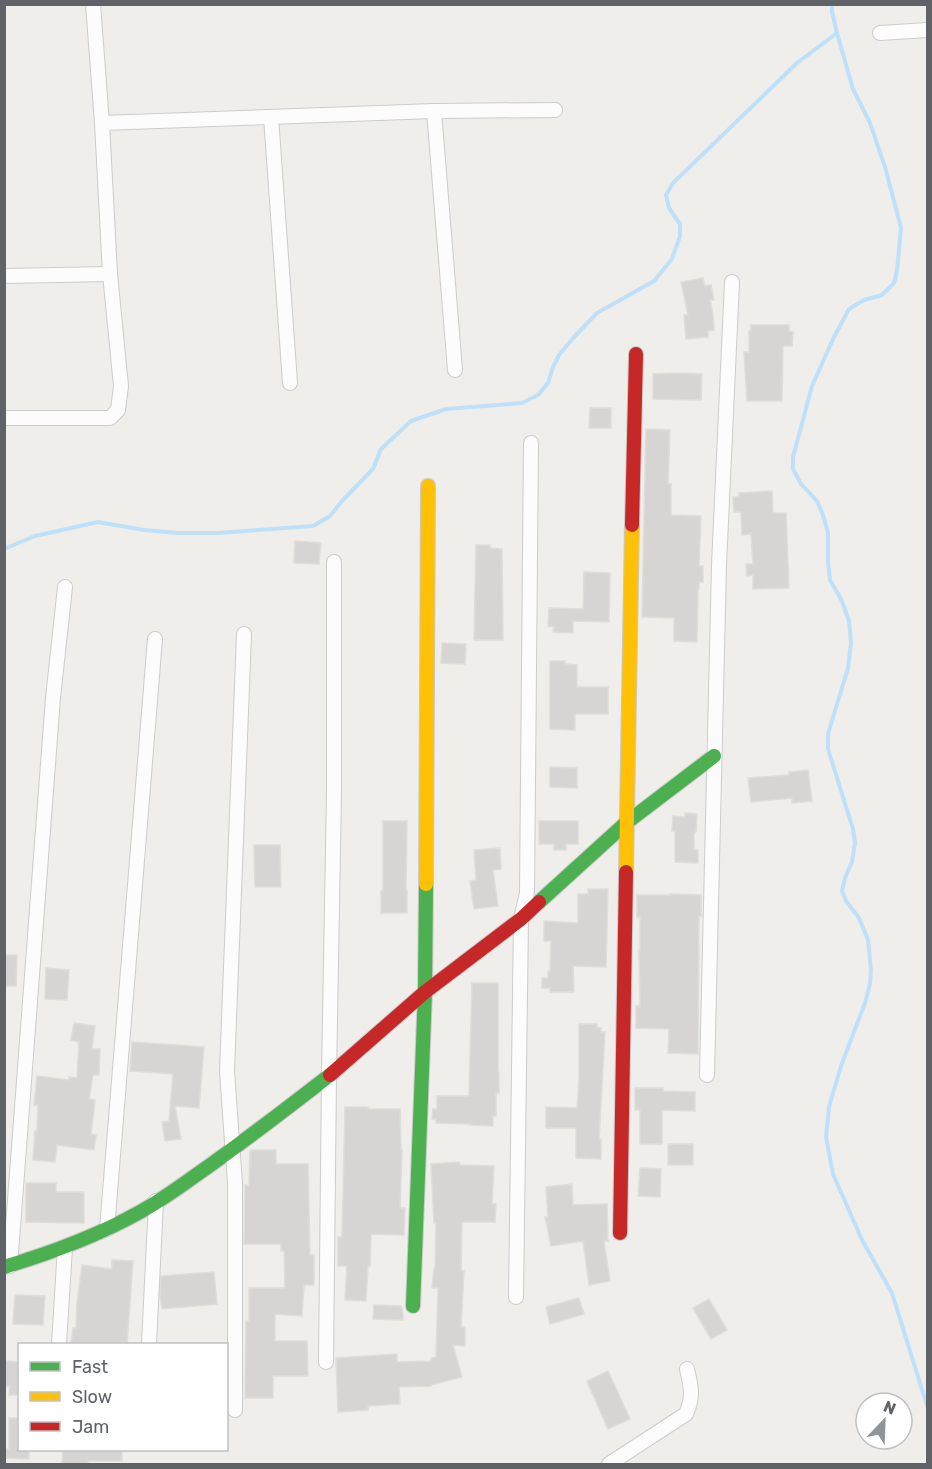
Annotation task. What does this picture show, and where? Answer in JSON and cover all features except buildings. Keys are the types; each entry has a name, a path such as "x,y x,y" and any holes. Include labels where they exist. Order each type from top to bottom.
{"street":[{"path":"4,418 110,417 118,410 121,386 110,274 93,4"},
{"path":"880,33 927,30"},
{"path":"102,123 434,111 555,110"},
{"path":"434,111 455,370"},
{"path":"271,117 290,384"},
{"path":"4,276 110,274"},
{"path":"707,1075 719,565 732,282"},
{"path":"620,1233 636,354"},
{"path":"516,1298 521,920 527,893 531,443"},
{"path":"413,1306 425,992 428,486"},
{"path":"326,1362 334,792 334,562"},
{"path":"65,587 53,698 8,1266 65,1247 142,1211 231,1150 329,1076 425,992 521,920 626,823 714,756"},
{"path":"236,1410 236,1243 227,1071 244,634"},
{"path":"107,1229 155,639"},
{"path":"149,1343 156,1201"},
{"path":"59,1343 65,1247"},
{"path":"609,1464 686,1414 692,1393 687,1369"}],"waterway":[{"path":"832,4 837,33 853,89 870,123 885,167 901,228 894,283 882,295 864,300 849,309 812,386 793,457 793,469 801,484 817,501 823,515 828,533 830,580 841,599 849,621 851,643 848,668 828,734 828,749 853,829 855,843 852,862 842,891 846,901 859,918 868,940 871,970 865,1003 841,1066 829,1107 826,1137 833,1174 862,1240 892,1293 928,1409"},
{"path":"4,549 35,536 98,522 178,533 217,533 313,526 330,516 373,469 381,449 411,421 446,409 522,403 538,395 548,383 559,355 597,313 654,281 672,259 680,236 680,224 669,208 666,195 673,183 797,63 837,33"}],"traffic: fast":[{"path":"539,902 626,823 714,756"},
{"path":"413,1306 425,992 426,884"},
{"path":"4,1267 90,1236 149,1207 224,1155 330,1075"}],"traffic: slow":[{"path":"426,884 428,486"},
{"path":"626,872 632,525"}],"traffic: jam":[{"path":"632,525 636,354"},
{"path":"620,1233 626,872"},
{"path":"330,1075 425,992 521,919 539,902"}]}
